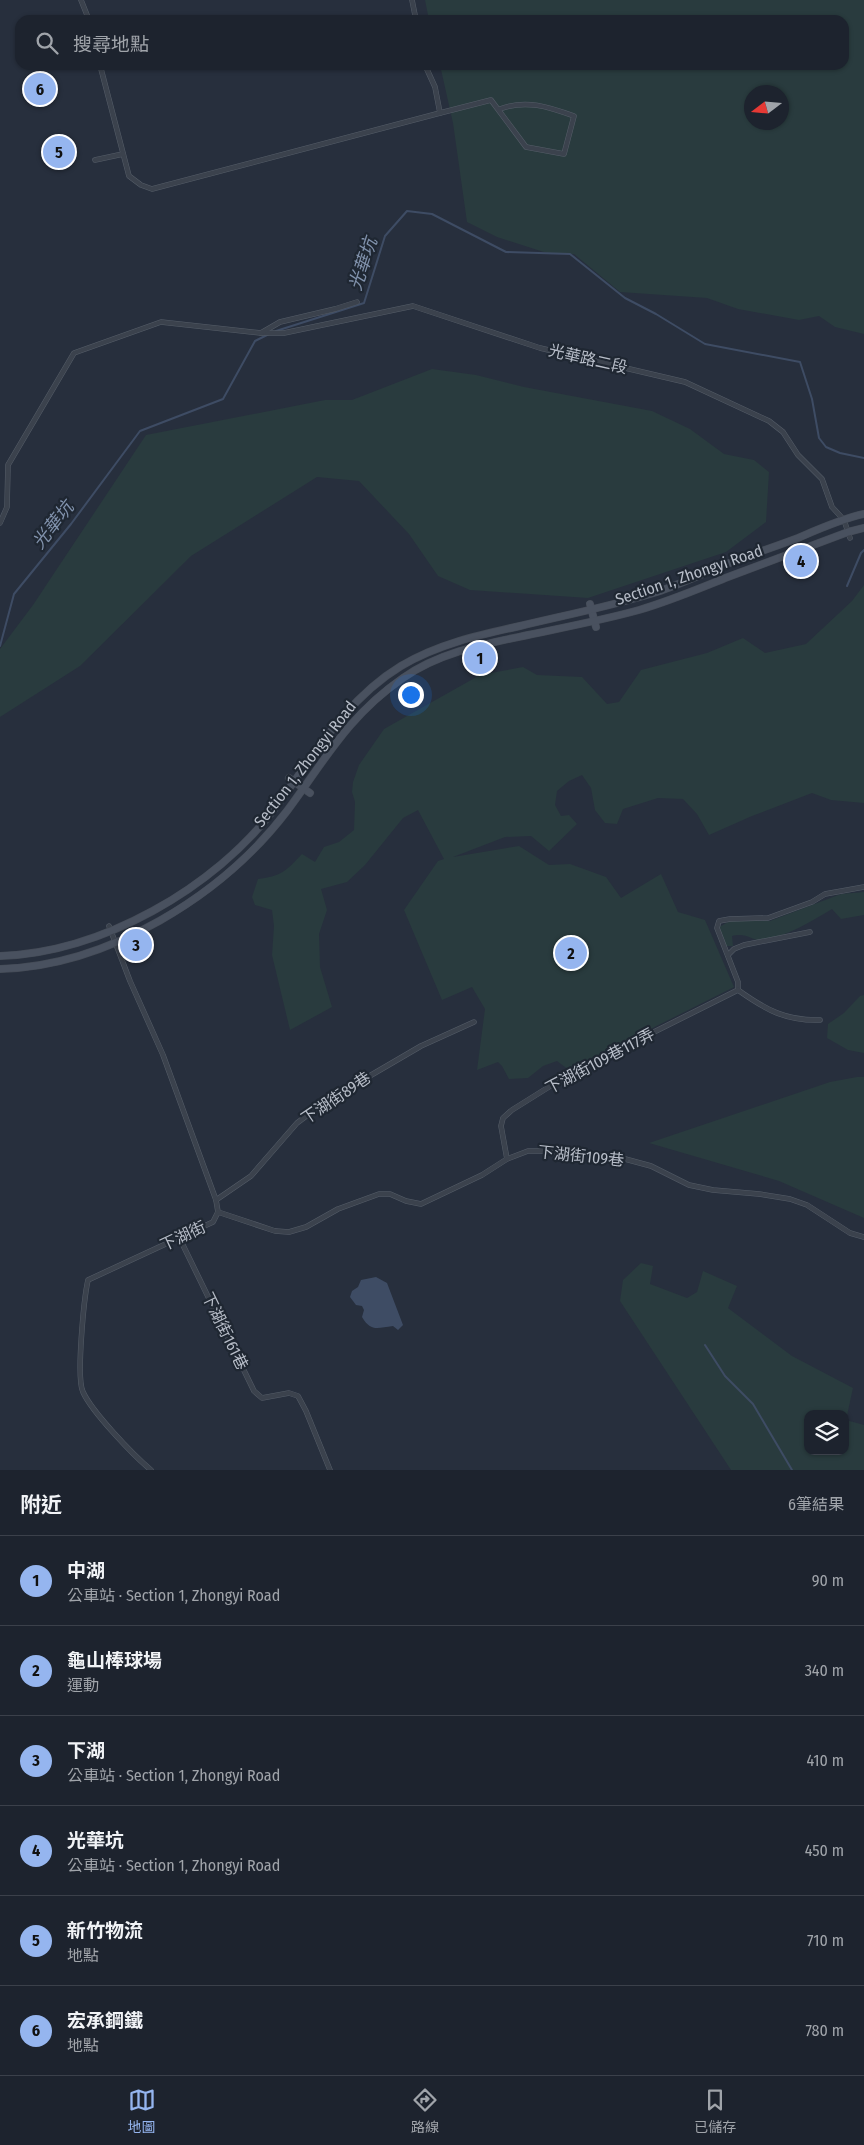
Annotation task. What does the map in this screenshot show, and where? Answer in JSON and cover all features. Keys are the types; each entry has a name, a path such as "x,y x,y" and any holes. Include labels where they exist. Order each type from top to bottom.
{"main road":[{"name":"Section 1, Zhongyi Road","path":"0,956 36,954 89,940 164,904 228,856 265,821 291,780 347,710 400,666 432,650 463,639 675,585 864,514"},
{"name":"Section 1, Zhongyi Road","path":"0,969 39,965 115,943 158,922 213,885 253,850 287,811 352,722 379,696 404,677 438,659 467,648 595,624 690,593 864,528"},
{"path":"591,607 595,624"},
{"path":"291,780 310,793"}],"street":[{"path":"81,0 86,15"},
{"path":"412,0 415,15"},
{"path":"101,70 129,176 141,185 152,189 491,100 526,147 564,154 574,116 548,107 524,103 500,110"},
{"path":"427,70 435,86 440,113"},
{"path":"95,160 123,154"},
{"path":"261,333 280,322 357,302"},
{"name":"光華路二段","path":"0,523 7,507 8,465 74,353 161,322 261,333 284,333 413,306 540,348 685,382 769,421 783,432 798,455 822,480 832,507 844,520 849,535"},
{"path":"820,1020 799,1021 775,1013 738,990 738,982 717,928 719,921 768,918 812,902 825,894 864,887"},
{"name":"下湖街","path":"110,929 163,1055 216,1200 218,1212 213,1222 88,1280 82,1332 82,1391 138,1459 151,1470"},
{"path":"728,954 734,949 744,946 810,932"},
{"name":"下湖街109巷117弄","path":"507,1159 501,1126 503,1118 512,1110 568,1075 738,990"},
{"name":"下湖街89巷","path":"216,1200 251,1176 297,1124 324,1102 421,1046 474,1022"},
{"name":"下湖街109巷","path":"218,1212 275,1231 289,1232 306,1227 362,1199 379,1194 390,1194 406,1201 421,1204 482,1175 507,1159 528,1151 614,1156 651,1166 689,1185 712,1190 790,1199 807,1205 850,1233 864,1237"},
{"name":"下湖街161巷","path":"179,1237 254,1391 262,1398 289,1393 298,1396 330,1470"}],"shaded area":[{"path":"425,0 864,0 864,334 835,327 819,316 799,320 738,309 707,298 620,292 574,254 550,254 497,237 467,222 453,123 441,70 849,70 849,15 428,15"},
{"path":"432,369 476,375 524,387 652,411 690,429 724,454 754,460 769,472 766,522 726,552 588,598 470,590 438,576 409,534 359,481 317,477 191,556 80,666 0,717 0,649 33,605 146,435 325,400 352,400"},
{"path":"864,585 864,803 831,800 812,793 709,835 697,814 683,799 658,798 623,809 617,824 605,823 595,810 591,788 582,775 569,781 557,791 555,805 561,816 569,815 577,824 549,851 531,836 505,837 453,857 519,846 549,865 570,864 606,877 621,898 661,874 678,912 705,920 734,987 569,1070 557,1061 543,1066 528,1078 509,1079 498,1062 477,1070 485,1009 472,987 442,1000 404,910 438,861 444,859 418,810 403,818 365,865 347,882 321,889 327,910 319,934 320,967 332,1007 290,1030 272,955 274,926 272,910 255,905 252,897 258,879 283,872 302,854 315,862 324,847 339,842 354,830 355,802 352,792 353,782 359,765 384,729 480,675 523,667 537,675 582,677 607,704 619,702 641,670 707,653 743,638 765,653 806,644 852,601"},
{"path":"864,892 864,915 841,919 832,909 780,936 758,940 737,935 732,936 733,946 726,946 719,927 730,921 770,921 841,894"},
{"path":"864,995 864,1053 848,1050 827,1038 828,1024 844,1013 860,996"},
{"path":"864,1077 864,1218 779,1181 649,1143 830,1082"},
{"path":"641,1263 653,1266 650,1284 687,1298 697,1292 703,1271 737,1286 728,1308 792,1356 853,1388 848,1410 804,1410 804,1455 849,1455 849,1421 864,1425 864,1470 731,1470 620,1301 623,1280"}],"water":[{"path":"376,1277 387,1283 403,1325 398,1330 393,1326 375,1328 368,1325 362,1317 364,1310 362,1306 356,1305 350,1297 352,1291 358,1287 361,1280"}],"waterway":[{"name":"光華坑","path":"276,331 364,303 385,236 407,211 432,214 506,252 570,254 625,298 656,314 705,344 800,362 812,399 819,438 826,447 840,453 864,458"},
{"name":"光華坑","path":"0,646 14,594 71,524 140,431 223,399 255,341 269,334"},
{"path":"847,586 864,550"},
{"path":"705,1345 725,1376 753,1404 792,1470"}],"place":[{"name":"宏承鋼鐵","path":"40,89"},
{"name":"新竹物流","path":"59,152"},
{"name":"光華坑","path":"801,561"},
{"name":"中湖","path":"480,658"},
{"name":"下湖","path":"136,945"},
{"name":"龜山棒球場","path":"571,953"}]}
